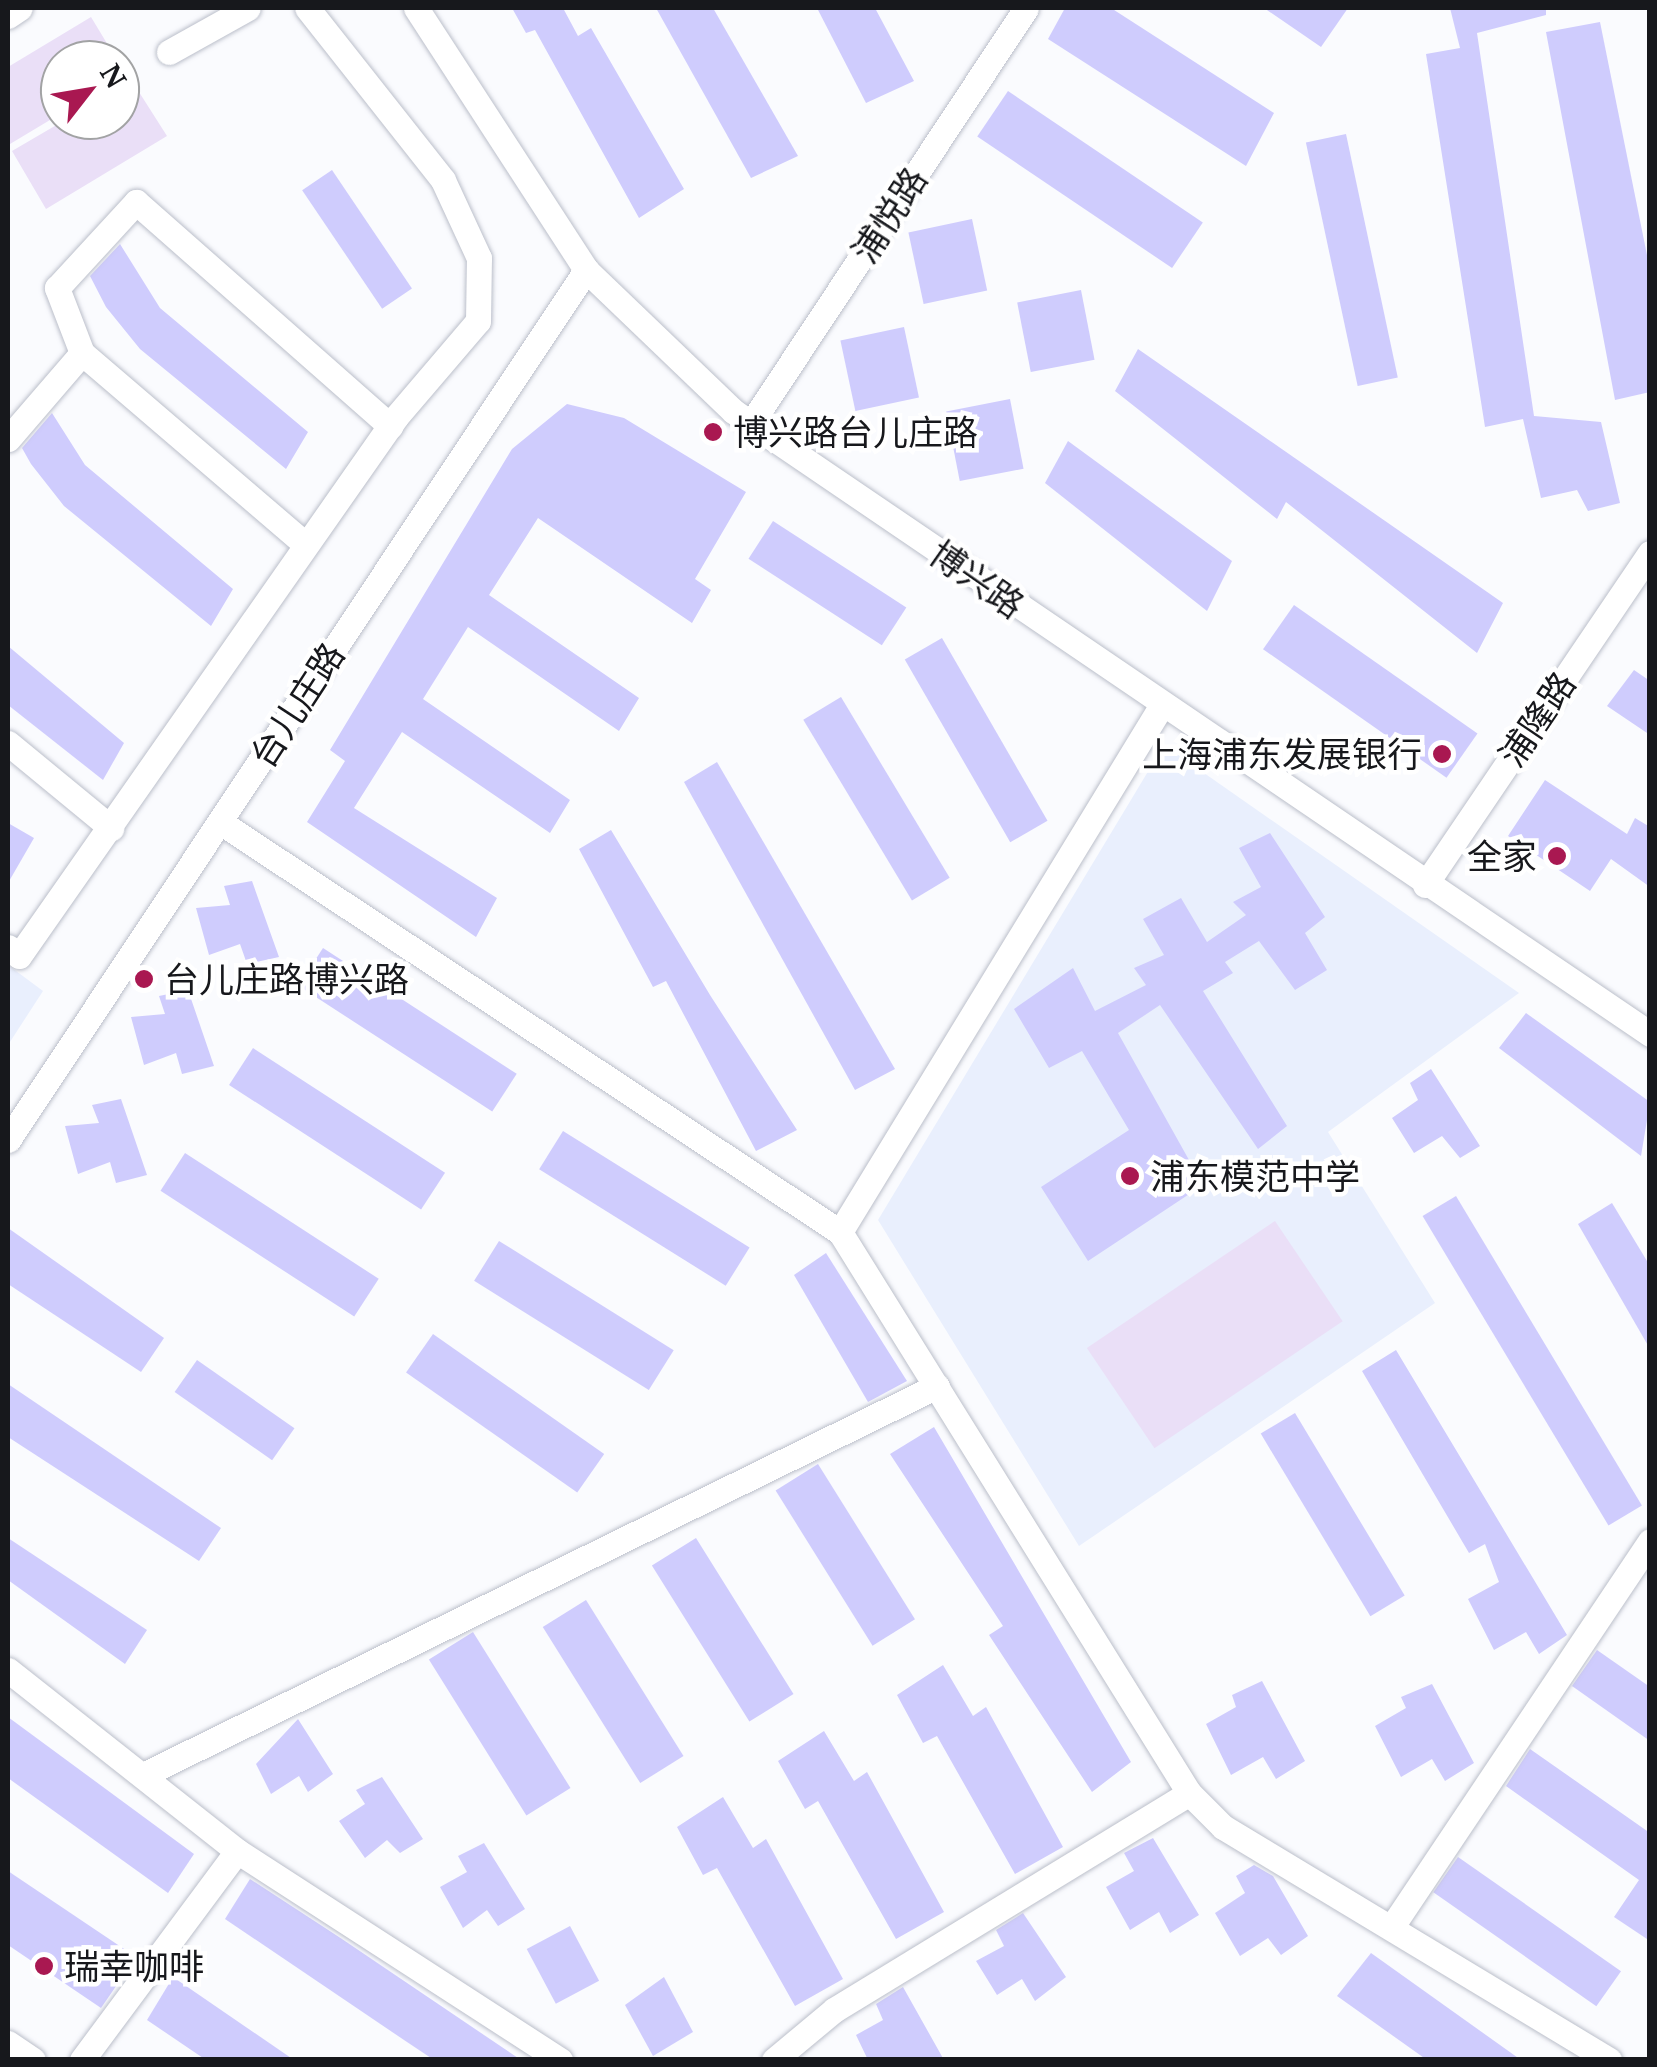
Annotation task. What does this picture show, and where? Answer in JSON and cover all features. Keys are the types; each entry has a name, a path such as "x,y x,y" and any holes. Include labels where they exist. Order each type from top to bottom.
{"street":[{"path":"8,16 20,8"},
{"path":"169,52 248,8"},
{"path":"8,947 19,956 390,426 478,322 479,258 443,180 307,8"},
{"name":"博兴路","path":"416,8 586,270 752,422 1160,708 1650,1034"},
{"name":"浦悦路","path":"752,422 1026,8"},
{"path":"306,544 82,353 57,288 136,202 390,426"},
{"name":"台儿庄路","path":"8,1140 586,270"},
{"path":"8,439 82,353"},
{"name":"浦隆路","path":"1425,885 1650,553"},
{"path":"840,1232 1160,708"},
{"path":"8,743 111,828"},
{"path":"220,822 840,1232 1190,1793 1223,1827 1393,1924 1609,2060"},
{"path":"143,1776 936,1386"},
{"path":"1393,1924 1650,1541"},
{"path":"8,1670 237,1850 560,2060"},
{"path":"774,2060 834,2010 1190,1793"},
{"path":"82,2060 237,1850"},
{"path":"8,2043 34,2060"}],"shaded area":[{"path":"91,17 105,40 53,40"},
{"path":"40,48 40,126 10,144 8,67"},
{"path":"140,94 167,136 46,209 12,151 40,135 40,140 140,140"},
{"name":"浦东模范中学","path":"1164,745 1519,993 1328,1132 1435,1303 1079,1546 878,1220"},
{"path":"8,965 43,991 8,1045"},
{"path":"1275,1221 1343,1321 1154,1448 1087,1348"}],"building":[{"path":"512,8 563,8 578,36 591,28 684,189 639,218 535,30 526,33"},
{"path":"656,8 713,8 798,156 751,178"},
{"path":"817,8 875,8 914,81 866,103"},
{"path":"1065,8 1111,8 1274,113 1246,166 1048,39"},
{"path":"1264,8 1348,8 1321,47"},
{"path":"1450,8 1546,8 1546,15 1477,33 1534,416 1601,422 1620,503 1588,511 1577,490 1541,498 1523,419 1485,427 1426,54 1460,48"},
{"path":"1600,22 1650,270 1650,392 1615,400 1546,32"},
{"path":"1008,91 1203,222 1172,268 977,137"},
{"path":"1346,134 1398,378 1358,386 1306,143"},
{"path":"332,170 412,289 382,309 302,190"},
{"path":"972,219 987,290 924,304 908,233"},
{"path":"120,244 160,308 308,432 286,469 140,349 106,307 90,276"},
{"path":"1081,290 1095,360 1031,372 1017,302"},
{"path":"904,327 919,397 855,411 840,341"},
{"path":"1138,349 1503,603 1477,653 1286,502 1277,519 1115,391"},
{"path":"1010,399 1024,469 960,481 946,411"},
{"path":"567,404 624,418 746,492 695,579 711,590 692,623 538,518 489,595 639,698 619,731 468,627 423,699 570,800 550,833 402,732 354,808 497,898 476,937 307,822 345,761 330,750 512,449"},
{"path":"52,413 85,465 233,589 211,626 64,506 31,464 22,448"},
{"path":"1068,441 1232,561 1207,611 1045,483"},
{"path":"773,521 906,608 882,645 748,559"},
{"path":"1294,605 1477,733 1447,778 1263,649"},
{"path":"942,638 1048,821 1010,842 905,660"},
{"path":"8,646 124,743 103,780 8,705"},
{"path":"1634,670 1650,681 1650,735 1607,706"},
{"path":"841,697 950,878 912,901 803,720"},
{"path":"717,762 895,1069 855,1090 684,782"},
{"path":"1545,780 1627,834 1635,818 1650,827 1650,887 1611,859 1590,891 1508,836"},
{"path":"8,823 34,838 8,883"},
{"path":"611,830 797,1130 756,1151 666,981 653,987 579,849"},
{"path":"1270,833 1325,917 1305,933 1327,970 1295,990 1259,941 1225,962 1233,973 1203,991 1287,1126 1258,1149 1160,1005 1118,1033 1203,1185 1088,1261 1041,1187 1129,1130 1082,1051 1049,1068 1014,1009 1073,968 1095,1011 1146,985 1134,968 1164,955 1143,919 1181,898 1207,942 1246,915 1233,902 1261,887 1239,848"},
{"path":"252,881 279,957 247,964 240,944 209,955 196,908 230,905 224,886"},
{"path":"323,948 517,1074 492,1112 298,986"},
{"path":"188,990 214,1066 182,1074 176,1053 144,1065 131,1017 165,1014 159,996"},
{"path":"1526,1013 1650,1102 1641,1156 1499,1048"},
{"path":"253,1048 445,1173 421,1210 229,1085"},
{"path":"1431,1069 1480,1146 1460,1158 1442,1136 1414,1153 1392,1118 1418,1100 1410,1083"},
{"path":"121,1099 147,1175 116,1183 110,1162 78,1174 65,1126 99,1123 92,1105"},
{"path":"563,1131 750,1248 726,1286 539,1169"},
{"path":"185,1153 379,1279 354,1317 160,1191"},
{"path":"1456,1196 1642,1505 1608,1526 1423,1216"},
{"path":"1612,1203 1650,1266 1650,1349 1578,1224"},
{"path":"8,1228 164,1338 141,1372 8,1284"},
{"path":"499,1241 674,1350 649,1390 474,1281"},
{"path":"826,1253 907,1381 868,1402 794,1275"},
{"path":"433,1334 604,1454 577,1492 406,1373"},
{"path":"1396,1350 1567,1635 1539,1654 1526,1632 1494,1650 1468,1599 1499,1582 1485,1544 1469,1553 1362,1371"},
{"path":"197,1360 294,1428 272,1460 175,1392"},
{"path":"8,1384 221,1528 199,1561 8,1437"},
{"path":"1295,1413 1405,1596 1370,1616 1261,1434"},
{"path":"934,1427 1131,1762 1092,1792 989,1635 1003,1626 890,1454"},
{"path":"818,1464 915,1619 873,1646 776,1490"},
{"path":"8,1538 147,1630 125,1664 8,1580"},
{"path":"696,1538 794,1694 749,1722 652,1566"},
{"path":"586,1600 684,1756 640,1783 543,1627"},
{"path":"473,1632 571,1788 526,1816 429,1660"},
{"path":"1597,1650 1650,1687 1650,1741 1572,1686"},
{"path":"943,1665 973,1716 986,1707 1063,1847 1015,1874 937,1736 923,1743 897,1695"},
{"path":"1262,1681 1305,1761 1276,1779 1263,1757 1231,1775 1206,1724 1236,1707 1232,1695"},
{"path":"1432,1684 1474,1763 1445,1781 1432,1759 1401,1777 1375,1726 1406,1708 1401,1697"},
{"path":"8,1717 194,1854 168,1893 8,1778"},
{"path":"298,1719 333,1774 308,1792 299,1776 271,1794 256,1764"},
{"path":"824,1731 854,1781 867,1772 944,1912 896,1939 818,1801 805,1809 778,1761"},
{"path":"1530,1749 1650,1833 1650,1941 1614,1917 1639,1880 1506,1786"},
{"path":"382,1777 423,1839 400,1853 387,1840 365,1858 339,1821 365,1804 356,1790"},
{"path":"723,1797 753,1848 766,1839 843,1979 795,2006 717,1868 703,1875 677,1827"},
{"path":"1153,1838 1199,1915 1170,1933 1159,1912 1130,1930 1106,1887 1134,1871 1124,1853"},
{"path":"484,1843 525,1909 498,1926 487,1910 463,1928 440,1887 467,1872 458,1856"},
{"path":"1458,1857 1621,1971 1596,2006 1433,1892"},
{"path":"1254,1865 1273,1876 1308,1936 1281,1955 1268,1938 1240,1956 1215,1913 1245,1893 1236,1876"},
{"path":"8,1871 136,1957 101,2008 8,1945"},
{"path":"250,1879 521,2060 434,2060 404,2040 225,1919"},
{"path":"1023,1913 1066,1977 1035,2001 1022,1979 997,1995 976,1961 1004,1946 996,1930"},
{"path":"570,1926 599,1981 556,2004 527,1949"},
{"path":"1371,1953 1521,2060 1427,2060 1337,1996"},
{"path":"173,1977 294,2060 206,2060 147,2020"},
{"path":"664,1977 693,2032 653,2056 625,2005"},
{"path":"903,1987 944,2060 868,2060 856,2035 883,2020 876,2004"}],"place":[{"name":"博兴路台儿庄路","path":"713,432"},
{"name":"上海浦东发展银行","path":"1442,754"},
{"name":"全家","path":"1557,856"},
{"name":"台儿庄路博兴路","path":"144,979"},
{"name":"浦东模范中学","path":"1130,1176"},
{"name":"瑞幸咖啡","path":"44,1966"}]}
